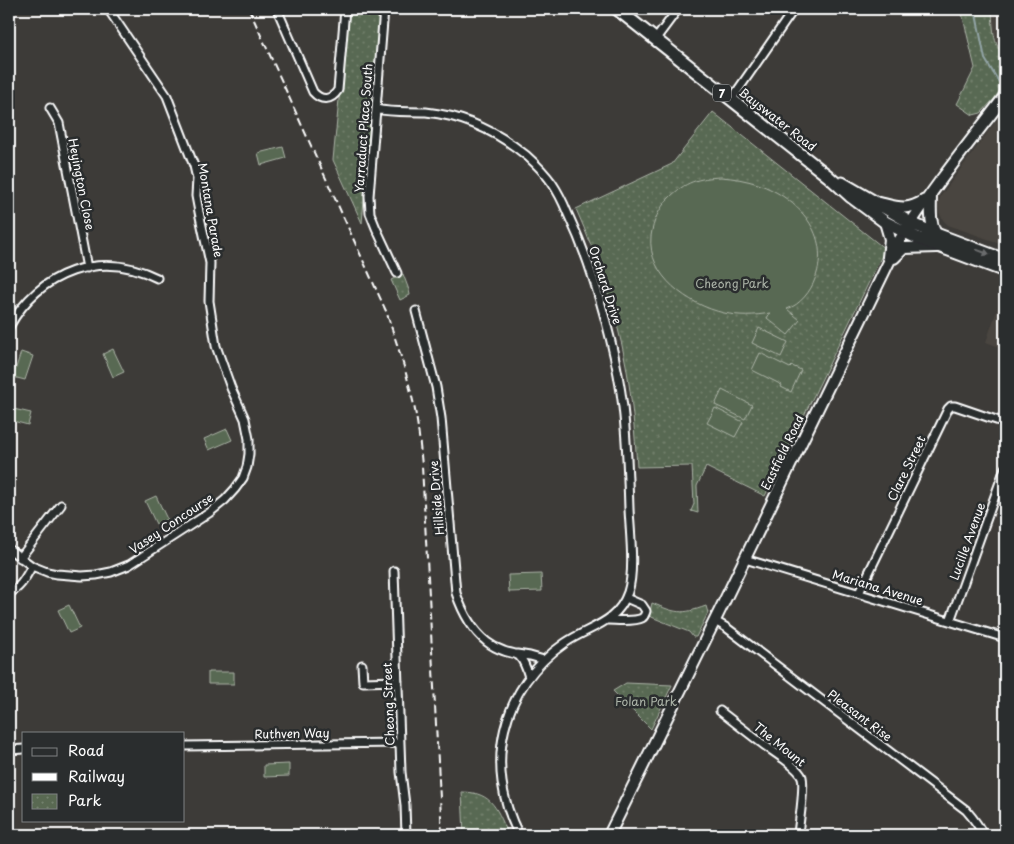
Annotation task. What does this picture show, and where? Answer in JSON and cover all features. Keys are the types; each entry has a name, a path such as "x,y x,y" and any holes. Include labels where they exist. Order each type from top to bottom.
{"main road":[{"name":"Bayswater Road","path":"617,9 885,222 936,234 1005,260"},
{"name":"Eastfield Road","path":"609,835 899,241 972,138 1004,97"},
{"name":"Bayswater Road","path":"828,176 874,201 908,228 941,247 1005,271"},
{"path":"874,201 906,208 915,206 930,196"},
{"path":"930,196 931,220 936,234"},
{"path":"885,222 890,238 887,266"},
{"path":"887,266 904,248 941,247"}],"street":[{"name":"Montana Parade","path":"108,9 167,96 194,166 197,179 196,196 210,263 209,301 216,346"},
{"path":"277,9 313,92 320,98 326,99 338,90 345,9"},
{"name":"Yarraduct Place South","path":"384,9 369,196 370,212 397,273"},
{"path":"656,40 678,9"},
{"path":"731,100 794,9"},
{"name":"Heyington Close","path":"50,108 59,123 87,268"},
{"name":"Orchard Drive","path":"376,109 395,112 425,112 450,116 489,130 528,157 553,184 582,246 601,300 618,373 626,435 631,559 631,581 626,598"},
{"path":"9,327 22,306 42,287 62,275 102,265 119,265 136,269 157,278"},
{"name":"Hillside Drive","path":"416,311 436,387 441,418 456,593 459,603 482,638 495,647 507,652 544,660"},
{"name":"Vasey Concourse","path":"9,550 32,566 47,572 82,576 111,572 128,565 209,513 225,500 243,478 249,454 249,439 245,419 231,388 216,346"},
{"name":"Clare Street","path":"859,593 948,409 951,406 955,406 1005,423"},
{"name":"Lucille Avenue","path":"950,621 1005,468"},
{"path":"20,558 61,505"},
{"name":"Mariana Avenue","path":"745,559 1005,638"},
{"path":"9,592 14,591 20,586 32,566"},
{"name":"Cheong Street","path":"394,571 401,772 406,835"},
{"path":"520,835 514,825 505,799 502,782 501,756 511,707 529,677 544,660 568,641 608,620 620,608 626,598 644,606 646,611 642,618 636,620 608,620"},
{"name":"Pleasant Rise","path":"715,621 727,628 962,806 974,819 983,835"},
{"path":"518,654 529,677"},
{"path":"362,665 363,682 398,681"},
{"name":"The Mount","path":"720,711 793,766 802,776 798,835"},
{"name":"Ruthven Way","path":"185,746 400,743"},
{"path":"9,750 22,749"},
{"path":"9,831 12,835"}],"shaded area":[{"path":"992,9 1005,9 1005,44 1000,52 993,29"},
{"path":"1005,109 1005,245 948,225 939,212 938,204 940,197"},
{"path":"1005,287 1005,349 986,342"}],"green space":[{"path":"348,9 380,9 362,223 333,160"},
{"path":"961,9 992,9 995,41 1005,56 1005,83 981,113 973,115 957,104 975,68"},
{"name":"Cheong Park","path":"713,112 885,249 765,496 706,467 697,486 698,513 691,511 694,504 692,466 637,467 632,403 622,345 606,286 576,209 672,164"},
{"path":"283,147 286,158 261,165 258,153"},
{"path":"721,177 749,181 773,190 798,209 808,220 815,233 819,248 819,263 815,279 804,297 787,309 800,320 788,335 767,318 770,313 758,315 730,314 697,303 684,296 673,286 663,276 656,264 651,236 653,226 662,206 681,188 692,182 705,178"},
{"path":"403,274 410,295 400,300 391,280"},
{"path":"759,328 788,342 781,357 752,343"},
{"path":"113,349 124,372 113,377 103,354"},
{"path":"21,352 33,356 25,380 13,377"},
{"path":"760,353 790,368 792,366 801,370 791,392 781,387 782,385 752,370"},
{"path":"722,390 752,405 745,419 715,405"},
{"path":"9,408 31,413 28,425 9,420"},
{"path":"715,408 743,422 735,437 707,423"},
{"path":"227,429 232,440 209,450 204,439"},
{"path":"156,496 167,519 156,524 145,501"},
{"path":"541,574 542,591 509,592 508,575"},
{"path":"652,603 679,612 706,606 708,613 696,637 693,637 689,632 649,616"},
{"path":"69,605 80,628 69,633 58,610"},
{"path":"208,672 234,672 234,684 208,684"},
{"name":"Folan Park","path":"626,683 672,685 651,729 613,691"},
{"path":"289,764 289,776 264,777 264,765"},
{"path":"462,792 481,795 488,799 493,804 509,835 464,835"}],"waterway":[{"path":"975,9 985,59 1005,92"}],"railway":[{"path":"249,9 386,311 413,401 418,425 422,466 442,835"}]}
